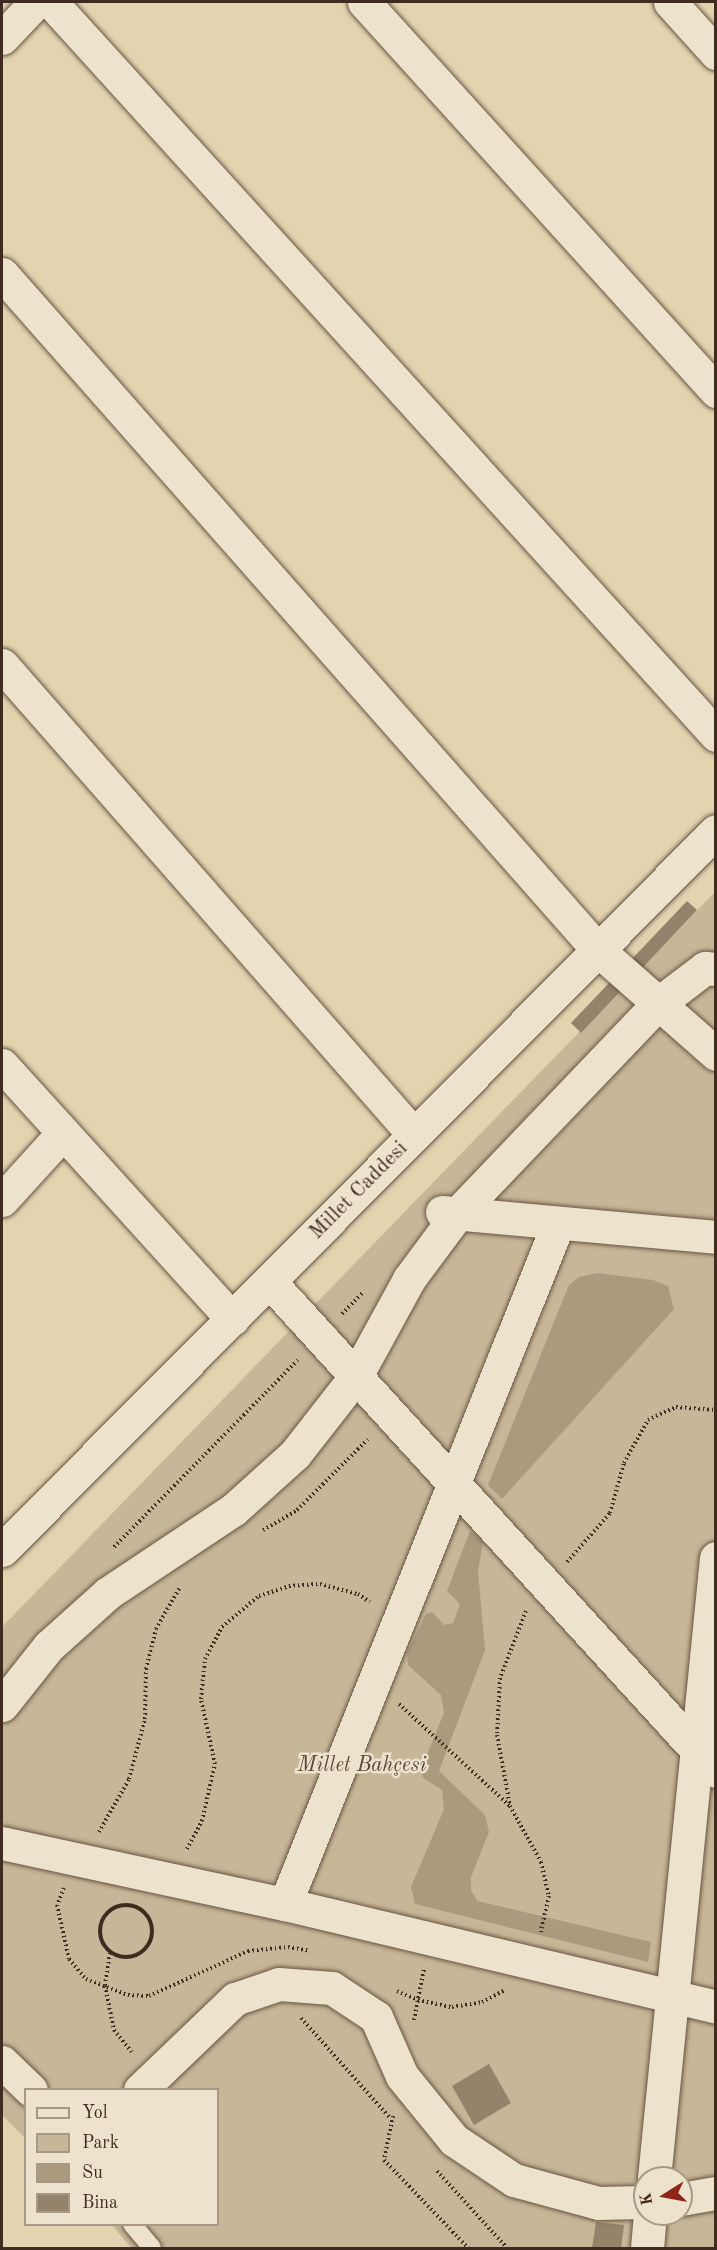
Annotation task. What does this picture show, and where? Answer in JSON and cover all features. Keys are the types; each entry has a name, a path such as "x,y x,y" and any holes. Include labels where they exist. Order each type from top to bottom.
{"street":[{"path":"2,38 36,2"},
{"path":"51,2 716,735"},
{"path":"364,2 716,391"},
{"path":"670,2 716,53"},
{"path":"2,274 598,950 716,1054"},
{"path":"2,665 414,1135"},
{"name":"Millet Caddesi","path":"2,1550 716,831"},
{"path":"2,1705 49,1646 108,1593 233,1510 295,1454 356,1376 447,1212 659,1003 705,968 716,969"},
{"path":"2,1065 232,1319"},
{"path":"2,1200 63,1133"},
{"path":"447,1212 716,1237"},
{"path":"285,1904 558,1224"},
{"path":"269,1281 706,1760"},
{"path":"655,2166 671,1996 706,1760 716,1558"},
{"path":"2,1843 285,1904 536,1949 671,1996 716,2007"},
{"path":"147,2084 234,1999 279,1984 332,1988 376,2017 402,2076 454,2140 514,2180 598,2203 633,2202"},
{"path":"2,2062 29,2088"},
{"path":"693,2197 716,2193"},
{"path":"646,2248 649,2226"}],"lane":[{"path":"134,2226 152,2248"}],"path":[{"path":"111,1550 321,1337 367,1287"},
{"path":"259,1532 297,1510 391,1414"},
{"path":"183,1582 156,1629 146,1669 145,1719 129,1779 101,1830 75,1858 57,1905 61,1934 69,1959 86,1979 128,1995 149,1996 248,1951 288,1947 323,1953"},
{"path":"137,1908 158,1877 182,1858 202,1821 215,1764 201,1699 205,1659 222,1627 259,1596 289,1586 320,1584 358,1594 398,1622"},
{"path":"375,1682 510,1806"},
{"path":"110,1953 129,1958 147,1947 152,1927 137,1908 122,1905 104,1916 99,1935 110,1953 105,1986 114,2030 147,2084"},
{"path":"393,1989 418,2000 452,2007 482,2002 516,1985 536,1949 545,1917"},
{"path":"295,2011 400,2129"},
{"path":"430,2163 507,2248"}],"green space":[{"name":"Millet Bahçesi","path":"715,892 715,2248 131,2248 113,2226 219,2226 219,2088 24,2088 24,2137 2,2115 2,1627"}],"water":[{"path":"597,1273 653,1280 668,1286 674,1309 502,1499 488,1485 569,1285 579,1277"},
{"path":"470,1531 483,1542 478,1571 485,1650 439,1771 485,1815 489,1832 471,1877 471,1890 477,1901 651,1942 648,1962 415,1904 411,1887 444,1809 442,1790 423,1778 421,1769 444,1713 441,1695 408,1665 407,1653 426,1614 432,1612 444,1625 453,1623 460,1604 447,1591"}],"building":[{"path":"687,901 697,910 581,1033 571,1023"},
{"path":"489,2064 511,2103 474,2125 452,2086"},
{"path":"596,2222 624,2225 621,2248 592,2248"}]}
